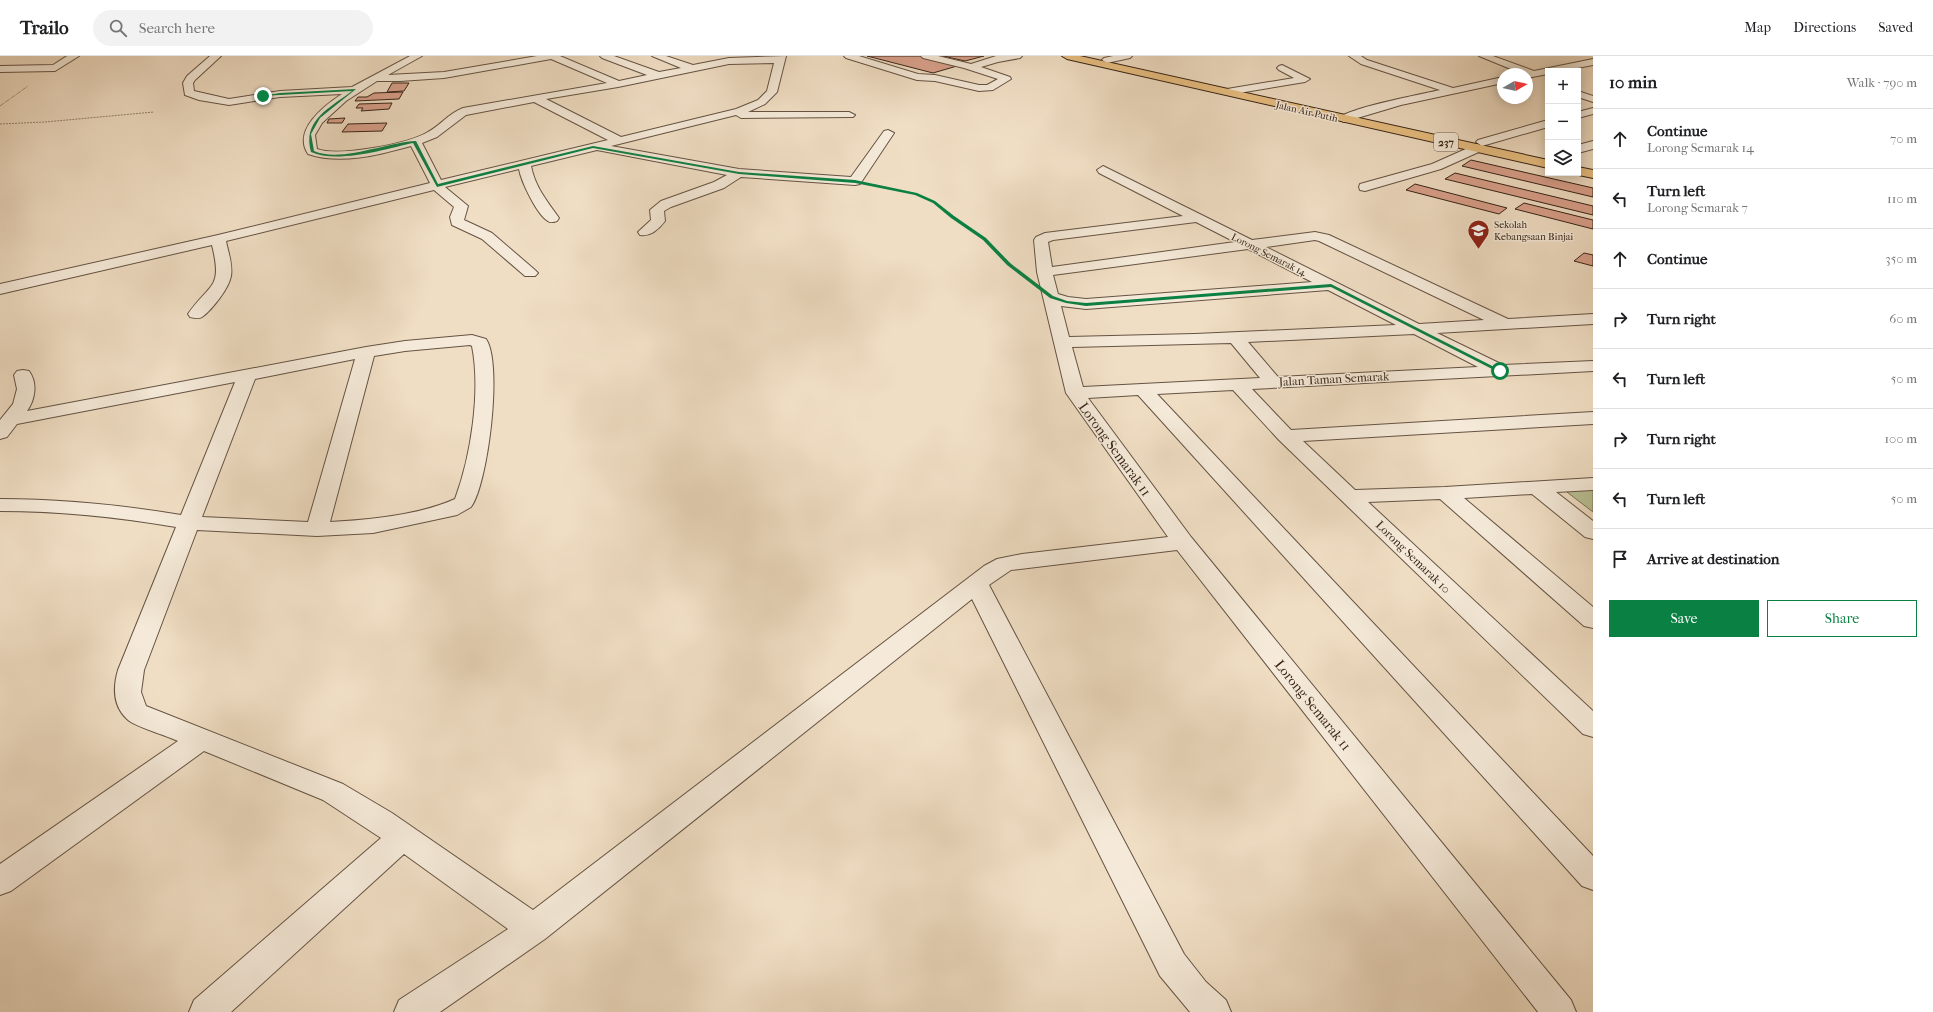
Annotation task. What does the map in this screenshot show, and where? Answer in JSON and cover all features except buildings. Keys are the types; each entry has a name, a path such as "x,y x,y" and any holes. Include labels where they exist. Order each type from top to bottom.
{"main road":[{"name":"Jalan Air Putih","path":"1067,56 1227,92 1480,145 1545,156"},
{"name":"Jalan Air Putih","path":"1090,56 1243,90 1349,117"},
{"name":"Jalan Air Putih","path":"1480,145 1545,163"},
{"path":"1581,164 1593,166"},
{"path":"1581,172 1593,174"}],"street":[{"path":"0,69 55,68 74,56"},
{"path":"216,56 191,78 188,83 189,93 199,97 229,102 280,94 355,90"},
{"path":"417,56 355,90 319,118 310,134 312,151 320,155 344,154 374,151 414,142 441,130 455,116 462,112 618,84 658,75 693,63"},
{"path":"375,78 435,76 552,56 618,84"},
{"path":"605,56 658,75"},
{"path":"0,289 218,239 723,116 752,107 764,101 772,95 776,88 780,57 693,63 674,62 657,56"},
{"path":"849,56 917,77 935,78 985,88 989,88 1006,79 986,72 926,56"},
{"path":"935,78 971,68 1001,57 1017,56"},
{"path":"1107,60 1127,56"},
{"path":"1354,56 1364,62 1454,91"},
{"path":"1484,56 1511,68"},
{"path":"986,72 1017,60 1001,57"},
{"path":"1533,75 1593,62"},
{"path":"1227,92 1305,79 1282,68"},
{"path":"1533,78 1541,83"},
{"path":"1349,117 1400,102 1497,81"},
{"path":"1581,95 1593,99"},
{"path":"535,98 620,141"},
{"path":"1581,114 1593,111"},
{"path":"723,116 849,115"},
{"path":"1365,187 1424,171 1457,159 1480,145 1545,125"},
{"path":"593,147 739,173 855,181 888,133"},
{"path":"414,142 440,190 461,206 456,219 457,222 487,236 530,273"},
{"path":"1581,148 1593,145"},
{"path":"524,164 526,180 532,187 533,194 552,218"},
{"name":"Lorong Semarak 14","path":"1103,170 1500,371"},
{"path":"645,232 658,221 657,210 666,204 719,185 739,173"},
{"path":"1075,392 1044,272 1040,243 1042,240 1050,236 1197,218"},
{"path":"1044,272 1306,237 1324,238 1506,324"},
{"path":"196,314 214,295 222,282 225,270 218,239"},
{"path":"1051,297 1066,302 1086,304 1331,286"},
{"path":"1062,342 1337,333 1593,320"},
{"path":"1235,337 1273,382"},
{"path":"0,504 49,506 117,512 190,523 317,529 373,526 449,510 464,502 468,496 482,421 484,358 480,344 467,340 405,346 247,375 5,426"},
{"path":"317,529 366,352"},
{"name":"Jalan Taman Semarak","path":"1075,392 1593,366"},
{"path":"5,426 22,405 26,389 23,375"},
{"path":"247,375 131,670 128,683 130,703 137,713 334,792 382,822 534,929"},
{"name":"Lorong Semarak 10","path":"1237,384 1286,436 1593,727"},
{"path":"1142,389 1593,877"},
{"name":"Lorong Semarak 11","path":"1075,392 1183,542 1559,1012"},
{"path":"1286,436 1593,418"},
{"path":"1349,496 1445,493 1593,484"},
{"path":"1536,487 1593,532"},
{"path":"1445,493 1593,620"},
{"path":"411,1012 534,929 992,571 1005,564 1022,560 1183,542"},
{"path":"976,583 1172,965 1194,993 1214,1012"},
{"path":"0,881 201,739"},
{"path":"206,1012 403,837"}],"path":[{"path":"0,124 32,123 154,112"},
{"path":"855,181 916,194 934,202 952,217 984,239 1013,267 1051,297"}],"green space":[{"path":"1593,487 1593,512 1563,489"}],"place":[{"name":"Sekolah Kebangsaan Binjai","path":"1479,250"}],"route":[{"path":"263,96 272,94 355,90 319,118 310,134 312,151 320,155 334,155 374,151 414,142 437,185 593,147 739,173 855,181 916,194 934,202 960,223 984,239 1009,264 1051,297 1066,302 1086,304 1331,286 1500,371"}]}
